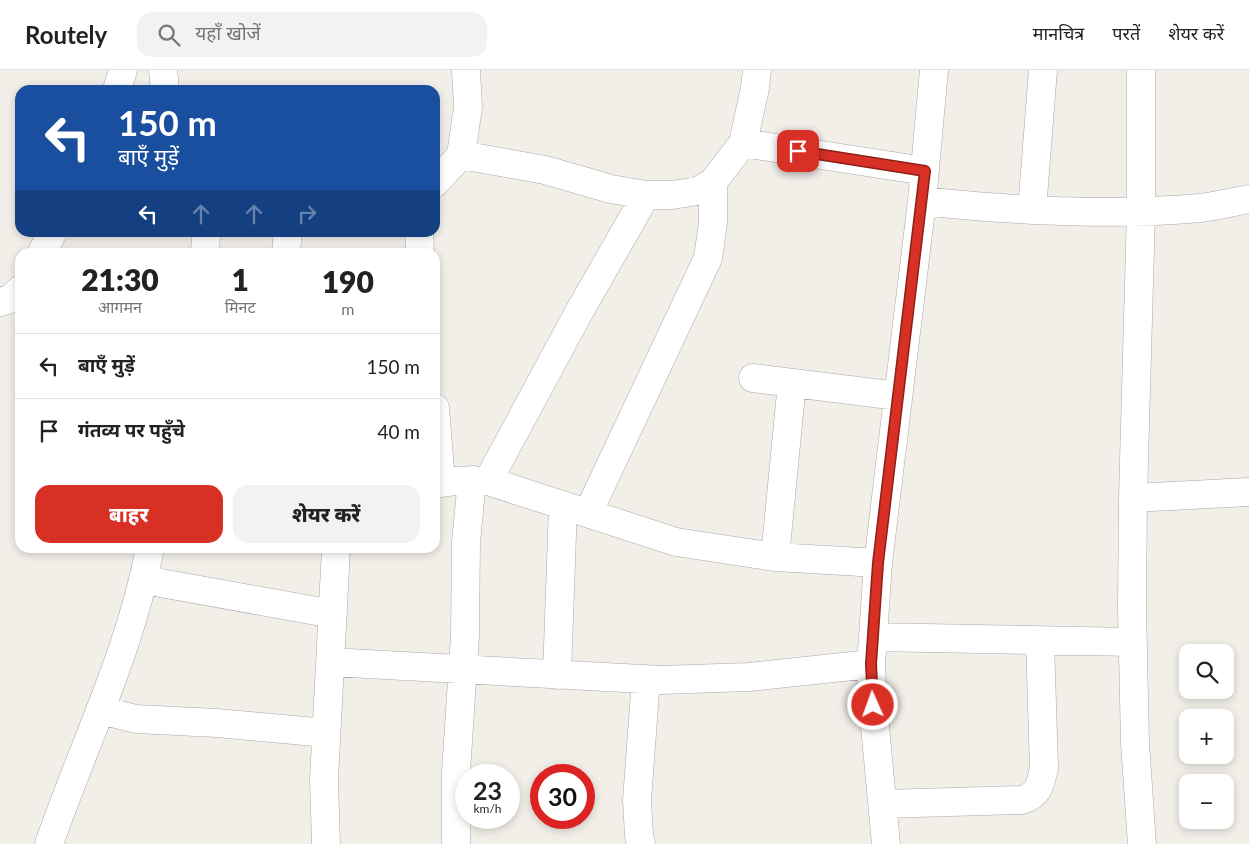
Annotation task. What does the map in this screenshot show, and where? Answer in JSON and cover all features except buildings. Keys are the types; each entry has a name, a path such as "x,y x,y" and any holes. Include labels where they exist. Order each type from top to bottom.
{"street":[{"path":"118,85 123,70"},
{"path":"163,70 164,85"},
{"path":"440,178 461,155 468,107 466,70"},
{"path":"461,155 544,170 611,189 646,195 672,195 698,191 713,182 743,143 757,70"},
{"path":"886,844 871,664 878,563 922,201 934,70"},
{"path":"1032,210 1043,70"},
{"path":"1141,70 1141,212 1133,498 1133,642 1135,743 1142,844"},
{"path":"743,143 925,171"},
{"path":"557,675 576,510 708,258 713,223 713,182"},
{"path":"456,844 456,772 465,635 466,542 480,481 646,195"},
{"path":"922,201 975,207 1076,213 1141,212 1203,208 1249,200"},
{"path":"44,248 50,237"},
{"path":"753,378 898,396"},
{"path":"775,556 792,383"},
{"path":"440,483 480,481 676,542 775,556 878,563"},
{"path":"1133,498 1249,492"},
{"path":"49,844 121,654 144,580 149,553"},
{"path":"326,844 324,780 336,553"},
{"path":"144,580 332,614"},
{"path":"873,637 1133,642"},
{"path":"884,804 1022,800 1031,797 1039,788 1044,768 1040,641"},
{"path":"330,662 646,679 749,676 871,664"},
{"path":"641,844 637,800 646,679"},
{"path":"100,710 136,719 217,723 326,733"}],"route":[{"path":"798,151 925,171 878,563 871,664 873,705"}]}
